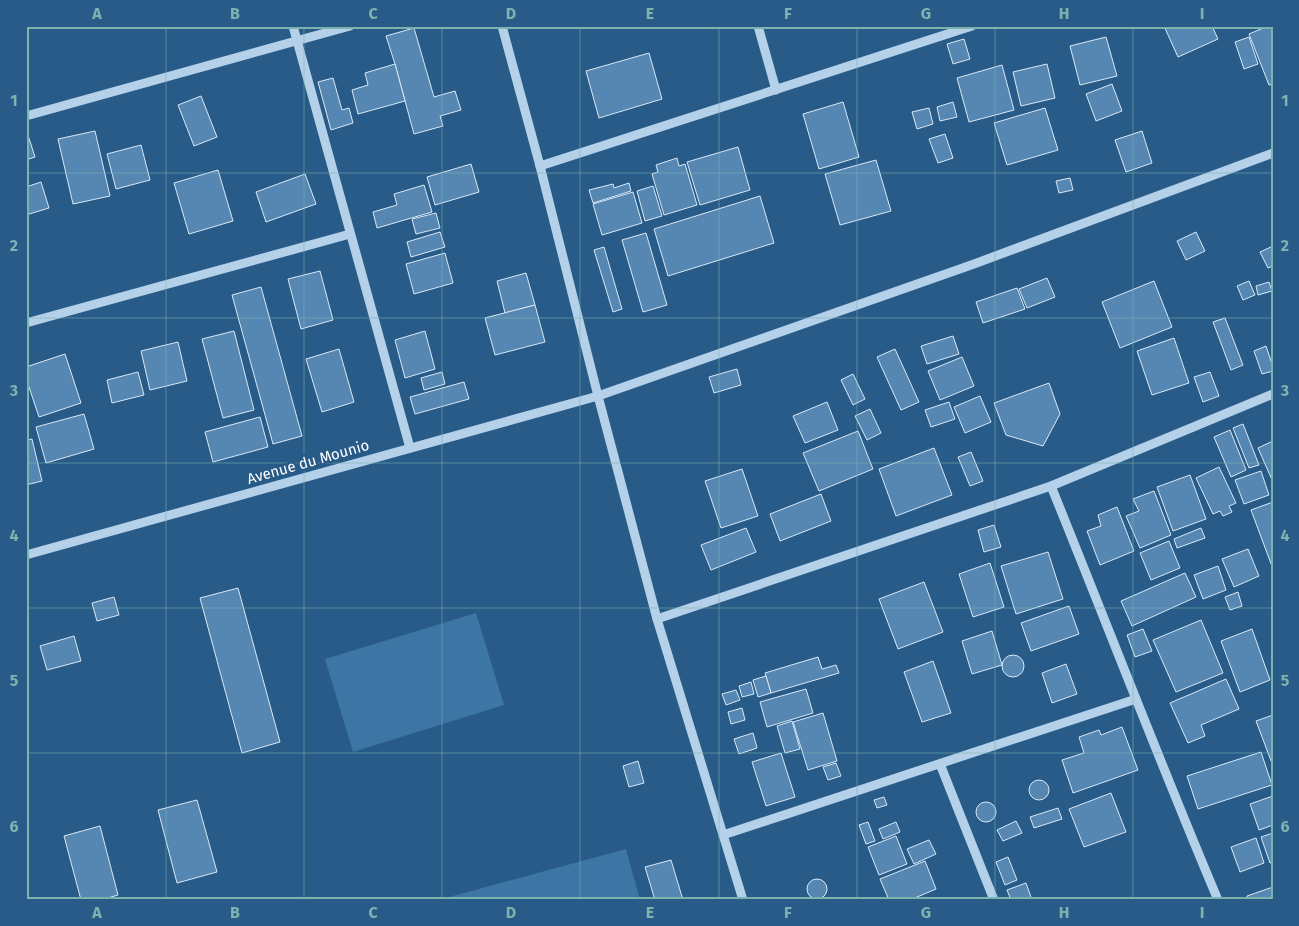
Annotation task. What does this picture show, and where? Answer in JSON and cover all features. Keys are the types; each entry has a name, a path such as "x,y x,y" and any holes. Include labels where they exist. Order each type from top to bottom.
{"street":[{"path":"293,26 410,448"},
{"path":"26,116 350,26"},
{"path":"502,26 540,166 656,619 743,900"},
{"path":"758,26 776,90"},
{"path":"540,166 776,90 946,30 972,26"},
{"name":"Avenue du Mounio","path":"26,555 598,396 974,264 1273,153"},
{"path":"26,323 350,234"},
{"path":"656,619 1051,486 1273,394"},
{"path":"1051,486 1218,900"},
{"path":"723,835 1136,699"},
{"path":"940,764 994,900"}],"shaded area":[{"path":"476,613 504,705 353,752 325,659"},
{"path":"626,849 640,900 438,900"}],"building":[{"path":"1164,26 1212,26 1218,39 1178,57"},
{"path":"1268,26 1273,26 1273,84 1269,85 1249,34"},
{"path":"414,28 434,97 455,91 461,110 440,116 443,126 414,134 386,36"},
{"path":"1106,37 1117,76 1080,85 1070,46"},
{"path":"1249,37 1258,64 1244,69 1235,42"},
{"path":"964,39 970,59 953,64 947,44"},
{"path":"649,53 662,99 599,118 586,71"},
{"path":"395,64 405,101 358,114 352,90 368,85 365,73"},
{"path":"1047,64 1055,98 1021,106 1013,72"},
{"path":"1002,65 1014,110 969,122 957,78"},
{"path":"333,78 342,110 349,108 353,123 331,130 318,82"},
{"path":"1112,84 1122,111 1096,121 1086,94"},
{"path":"201,96 217,137 194,146 178,105"},
{"path":"843,102 859,157 819,169 803,114"},
{"path":"953,102 957,117 940,121 937,107"},
{"path":"929,108 933,124 917,129 912,112"},
{"path":"1045,108 1058,150 1007,165 994,123"},
{"path":"26,129 35,157 26,160"},
{"path":"95,131 110,196 73,204 58,139"},
{"path":"1142,131 1152,163 1126,172 1115,140"},
{"path":"945,134 953,158 938,163 929,139"},
{"path":"141,145 150,180 116,189 107,154"},
{"path":"738,147 750,190 700,205 687,162"},
{"path":"677,158 679,166 685,164 697,205 664,215 652,174 658,172 656,165"},
{"path":"876,160 891,211 840,225 825,174"},
{"path":"471,164 479,192 435,205 427,177"},
{"path":"218,170 233,221 189,234 174,183"},
{"path":"305,174 316,204 266,222 256,192"},
{"path":"1070,178 1073,190 1059,193 1056,181"},
{"path":"41,182 49,208 26,215 26,187"},
{"path":"629,183 631,191 593,203 589,190 613,184 614,188"},
{"path":"424,185 432,212 377,228 373,212 397,205 394,194"},
{"path":"653,186 662,216 645,221 637,191"},
{"path":"633,192 642,223 602,235 593,204"},
{"path":"760,196 774,243 668,276 654,229"},
{"path":"436,213 440,228 416,234 412,219"},
{"path":"440,232 445,247 411,257 407,242"},
{"path":"1196,232 1205,251 1186,260 1177,241"},
{"path":"646,233 667,305 643,312 622,240"},
{"path":"1273,246 1273,266 1268,268 1260,252"},
{"path":"604,247 622,309 613,312 594,250"},
{"path":"445,253 453,283 414,294 406,264"},
{"path":"320,271 333,320 301,329 288,279"},
{"path":"526,273 535,305 505,313 497,281"},
{"path":"1047,278 1055,297 1027,308 1019,289"},
{"path":"1154,281 1172,327 1120,348 1102,302"},
{"path":"1249,281 1255,295 1243,300 1237,286"},
{"path":"1269,282 1272,291 1258,295 1256,286"},
{"path":"261,287 302,436 273,444 232,295"},
{"path":"1017,288 1025,309 983,323 976,302"},
{"path":"535,305 545,342 495,355 485,318"},
{"path":"1225,318 1243,365 1231,370 1213,322"},
{"path":"234,331 254,410 223,418 202,339"},
{"path":"425,331 435,369 405,378 395,340"},
{"path":"953,336 959,354 927,364 921,346"},
{"path":"1174,338 1189,383 1152,395 1137,351"},
{"path":"178,342 187,381 150,390 141,351"},
{"path":"1266,346 1273,371 1262,374 1254,351"},
{"path":"339,349 354,402 322,412 306,359"},
{"path":"895,349 919,402 901,410 877,357"},
{"path":"65,354 81,403 39,417 26,378 26,367"},
{"path":"962,357 974,386 940,400 928,371"},
{"path":"737,369 741,385 714,393 709,377"},
{"path":"138,372 144,395 112,403 107,380"},
{"path":"442,372 445,384 424,390 421,378"},
{"path":"1210,372 1219,396 1203,402 1194,377"},
{"path":"853,374 865,399 853,405 841,380"},
{"path":"464,382 469,399 415,414 410,397"},
{"path":"1049,383 1060,414 1043,446 1006,435 994,403"},
{"path":"980,396 991,422 965,433 954,407"},
{"path":"827,402 838,430 805,443 793,416"},
{"path":"949,402 955,419 931,427 925,410"},
{"path":"870,409 881,433 867,440 855,416"},
{"path":"84,414 94,449 46,463 36,427"},
{"path":"260,417 268,447 213,462 205,432"},
{"path":"1243,424 1259,465 1249,468 1233,428"},
{"path":"1230,430 1246,470 1231,477 1214,437"},
{"path":"858,431 873,469 819,491 803,453"},
{"path":"32,439 42,481 26,485 26,440"},
{"path":"1273,441 1273,482 1258,448"},
{"path":"934,448 952,495 896,516 879,469"},
{"path":"971,452 983,481 970,486 958,457"},
{"path":"1219,467 1236,503 1229,506 1232,512 1223,516 1220,511 1213,514 1196,478"},
{"path":"742,469 758,516 721,528 705,481"},
{"path":"1261,471 1269,495 1244,504 1235,480"},
{"path":"1190,475 1206,519 1173,531 1157,487"},
{"path":"1154,491 1171,535 1140,548 1126,516 1139,511 1133,499"},
{"path":"821,494 831,521 780,541 770,514"},
{"path":"1273,502 1273,569 1251,510"},
{"path":"1117,507 1134,551 1100,565 1087,531 1101,526 1098,515"},
{"path":"994,525 1001,547 984,552 978,530"},
{"path":"746,528 756,552 711,570 701,545"},
{"path":"1201,528 1205,538 1177,548 1174,539"},
{"path":"1169,541 1180,568 1151,580 1140,553"},
{"path":"1248,549 1259,576 1234,587 1222,559"},
{"path":"1048,552 1063,599 1016,614 1001,566"},
{"path":"990,563 1004,607 973,617 959,574"},
{"path":"1218,566 1226,590 1203,599 1194,575"},
{"path":"1185,573 1196,597 1132,626 1121,601"},
{"path":"924,582 943,632 898,649 879,599"},
{"path":"238,588 280,742 242,753 200,598"},
{"path":"1238,592 1242,606 1230,610 1225,597"},
{"path":"114,597 119,615 97,621 92,603"},
{"path":"1069,606 1079,634 1031,651 1021,623"},
{"path":"1201,620 1223,673 1176,692 1153,640"},
{"path":"1143,629 1152,651 1135,657 1127,635"},
{"path":"1252,629 1270,680 1240,692 1221,641"},
{"path":"992,631 1002,665 972,674 962,641"},
{"path":"74,636 81,661 47,670 40,646"},
{"path":"1013,655 1023,662 1024,666 1017,676 1013,677 1003,670 1002,666 1009,656"},
{"path":"818,657 822,669 836,665 839,673 771,693 765,673"},
{"path":"933,661 951,713 922,722 904,672"},
{"path":"1066,664 1077,694 1052,703 1042,673"},
{"path":"766,676 771,693 758,697 753,680"},
{"path":"1226,679 1239,709 1201,725 1205,736 1188,743 1170,703"},
{"path":"751,682 754,694 742,697 739,686"},
{"path":"806,689 813,713 767,727 760,702"},
{"path":"736,690 740,700 726,705 722,694"},
{"path":"742,708 745,720 731,724 728,712"},
{"path":"823,713 837,761 808,770 793,722"},
{"path":"1273,715 1273,766 1256,721"},
{"path":"792,721 800,749 785,753 777,726"},
{"path":"1122,727 1138,770 1073,793 1062,760 1084,753 1079,737 1099,730 1101,735"},
{"path":"753,733 757,748 739,754 734,739"},
{"path":"1261,752 1272,785 1198,809 1187,776"},
{"path":"781,753 795,797 766,806 752,762"},
{"path":"638,761 644,783 629,787 623,766"},
{"path":"836,763 841,776 828,780 823,767"},
{"path":"1035,780 1043,780 1049,786 1049,794 1043,800 1035,800 1029,794 1029,786"},
{"path":"1111,793 1126,832 1084,847 1069,809"},
{"path":"1273,796 1273,825 1259,830 1250,804"},
{"path":"884,797 887,805 877,808 874,800"},
{"path":"197,800 217,872 177,883 158,810"},
{"path":"982,802 990,802 996,808 996,816 990,822 982,822 976,816 976,808"},
{"path":"1058,808 1062,819 1034,828 1030,817"},
{"path":"1016,821 1022,833 1003,841 997,830"},
{"path":"868,822 875,841 866,844 859,825"},
{"path":"896,822 900,832 883,839 879,829"},
{"path":"100,826 118,895 101,900 81,900 64,836"},
{"path":"1273,833 1273,862 1270,863 1261,837"},
{"path":"896,836 907,864 879,875 868,847"},
{"path":"1256,838 1264,863 1240,872 1231,847"},
{"path":"929,840 936,854 914,864 907,849"},
{"path":"1008,857 1017,880 1005,885 996,862"},
{"path":"671,860 683,900 655,900 645,867"},
{"path":"925,861 936,889 910,900 889,900 880,879"},
{"path":"813,879 821,879 827,885 827,893 821,899 813,899 807,893 807,885"},
{"path":"1026,883 1032,900 1011,900 1007,890"},
{"path":"1273,887 1273,900 1248,900 1247,896"}]}
